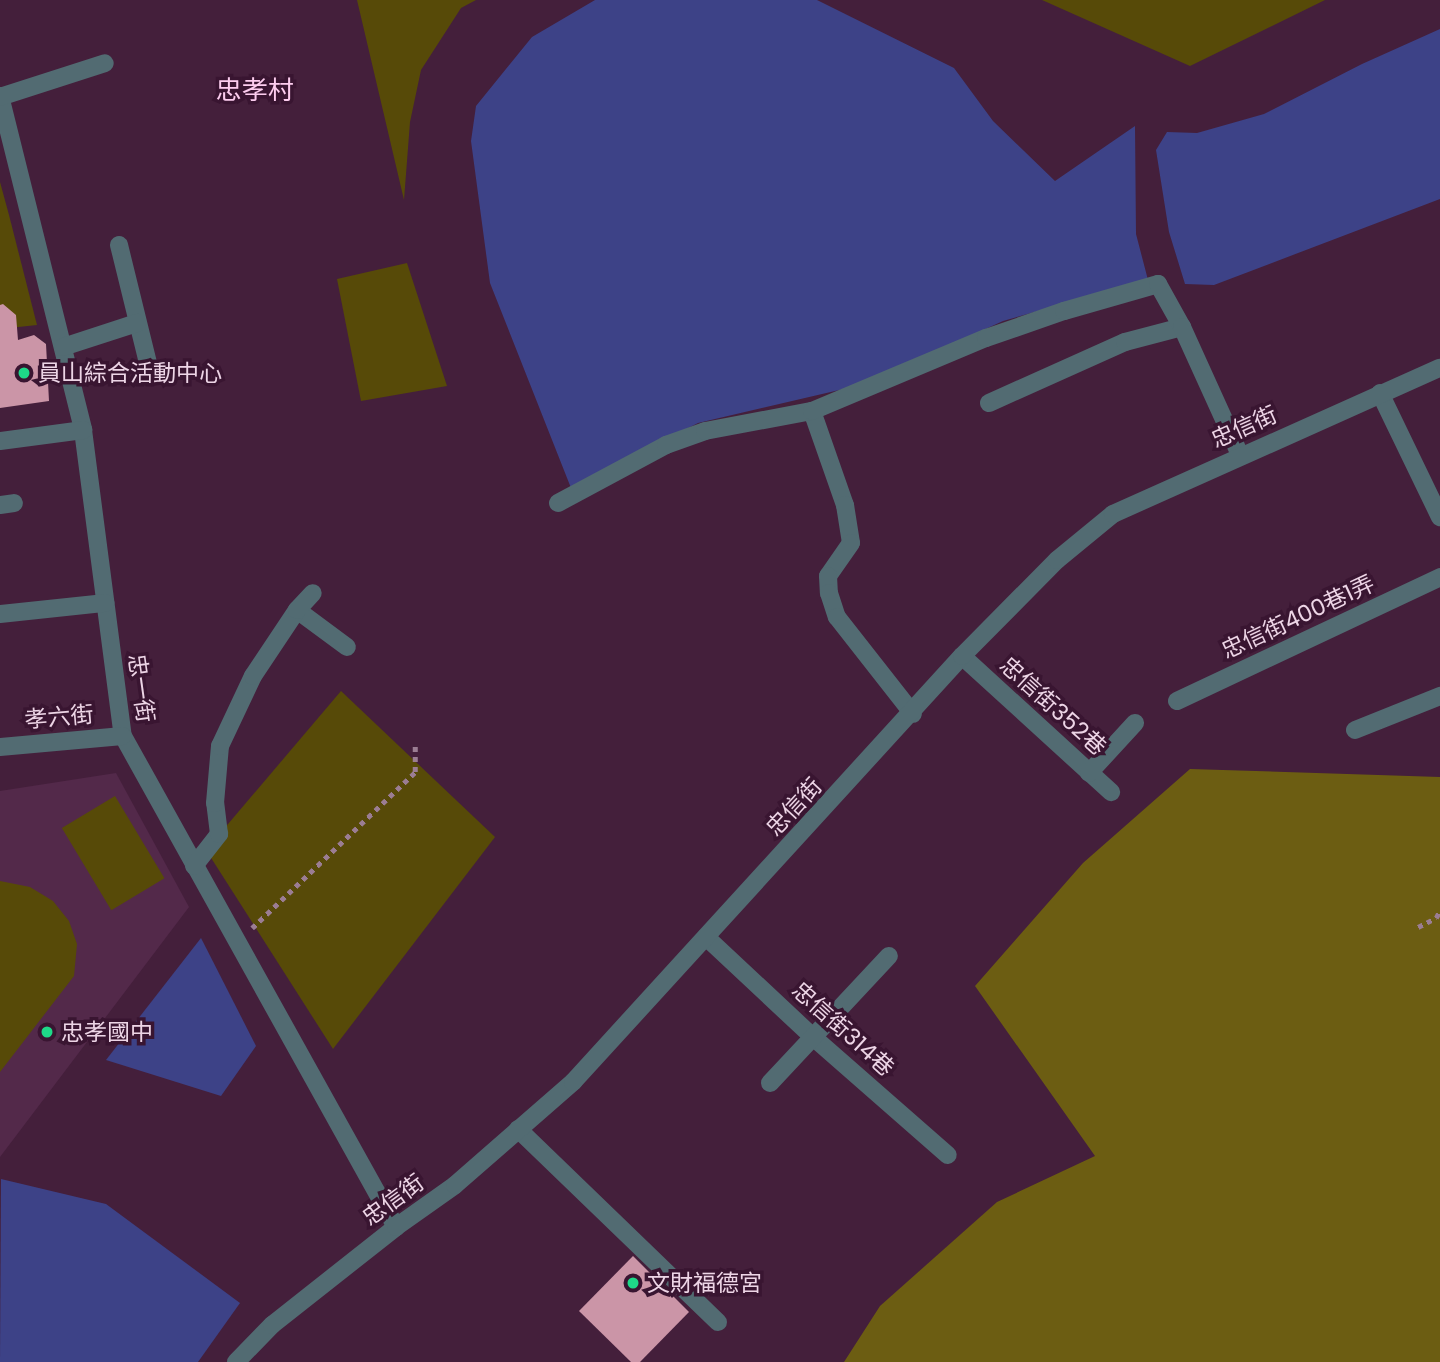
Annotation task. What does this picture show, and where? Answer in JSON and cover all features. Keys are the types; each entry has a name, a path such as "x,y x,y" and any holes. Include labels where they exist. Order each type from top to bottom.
{"street":[{"path":"0,97 105,63"},
{"name":"忠一街","path":"0,97 83,430 123,736 396,1227"},
{"path":"119,245 151,376"},
{"path":"558,503 666,446 705,431 812,411 986,338 1158,284 1182,327 1240,455"},
{"path":"63,347 137,323"},
{"path":"989,403 1125,342 1182,327"},
{"name":"忠信街","path":"236,1362 272,1325 396,1227 455,1185 573,1082 913,714 962,656 1057,560 1113,514 1440,368"},
{"path":"1381,393 1440,517"},
{"path":"812,411 845,505 851,543 828,576 828,593 838,617 913,714"},
{"path":"0,441 83,430"},
{"name":"忠信街400巷1弄","path":"1177,701 1440,577"},
{"path":"194,866 219,834 215,803 220,746 253,676 296,610 313,593"},
{"path":"0,614 105,603"},
{"path":"296,610 347,647"},
{"name":"忠信街352巷","path":"962,656 1111,792"},
{"path":"1355,730 1440,696"},
{"path":"1089,772 1135,723"},
{"name":"孝六街","path":"0,747 123,736"},
{"name":"忠信街314巷","path":"706,937 813,1037 948,1156"},
{"path":"770,1083 889,956"},
{"path":"518,1129 718,1322"}],"path":[{"path":"236,943 415,772 415,744"},
{"path":"1418,927 1436,918 1440,910"}],"shaded area":[{"path":"357,0 476,0 461,8 421,70 410,122 404,200"},
{"path":"595,0 817,0 954,68 993,121 1055,181 1135,126 1136,234 1148,280 1003,321 865,384 698,423 571,488 490,283 471,141 476,106 532,37"},
{"path":"1042,0 1325,0 1190,66"},
{"path":"1440,29 1440,199 1214,285 1185,284 1169,232 1156,150 1167,132 1197,133 1264,114 1362,64"},
{"path":"0,182 9,215 37,325 0,329"},
{"path":"407,263 447,386 361,401 337,279"},
{"path":"341,691 495,837 333,1049 206,850"},
{"path":"1190,769 1440,777 1440,1362 844,1362 880,1306 997,1202 1095,1156 975,986 1083,863"},
{"name":"忠孝國中","path":"116,773 189,907 0,1157 0,791"},
{"path":"115,796 164,878 111,910 62,828"},
{"path":"0,881 30,887 53,901 69,921 77,944 74,976 0,1072"},
{"path":"201,938 256,1046 221,1096 106,1060"},
{"path":"1,1179 106,1204 240,1303 198,1362 0,1362"}],"building":[{"name":"員山綜合活動中心","path":"3,304 16,315 18,340 34,335 46,344 49,401 0,408 0,305"},
{"name":"文財福德宮","path":"633,1256 689,1312 640,1362 631,1362 579,1311"}],"place":[{"name":"員山綜合活動中心","path":"24,373"},
{"name":"忠孝國中","path":"47,1032"},
{"name":"文財福德宮","path":"633,1283"}],"district":[{"name":"忠孝村","path":"255,91"}]}
